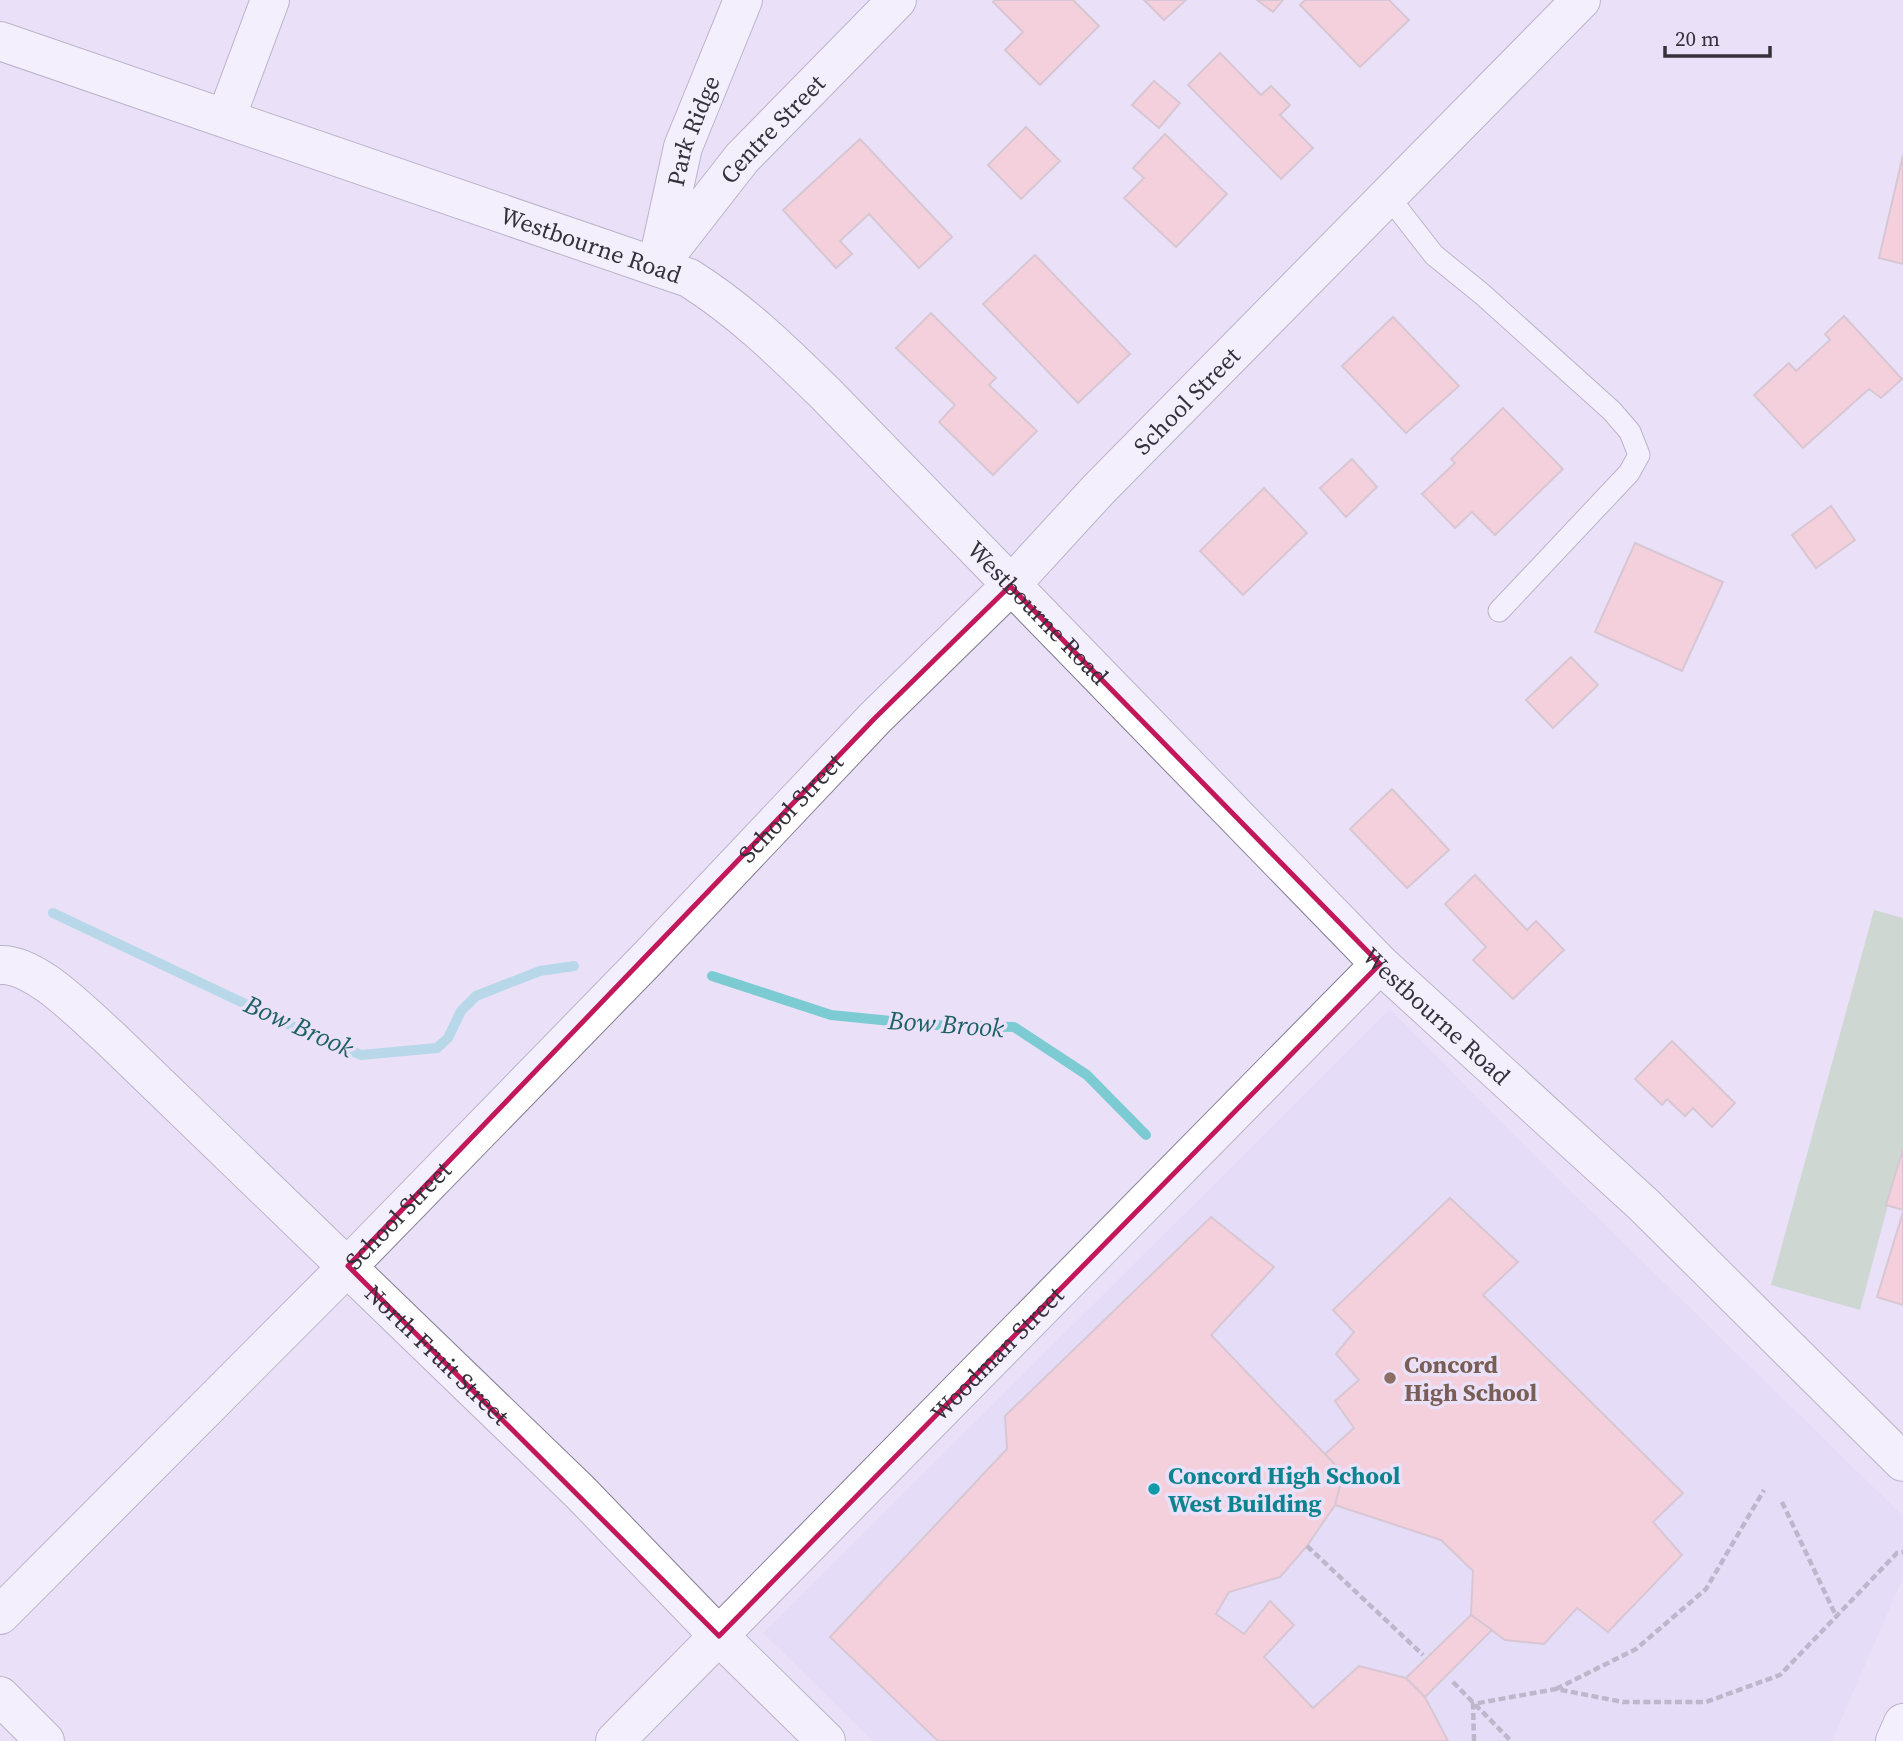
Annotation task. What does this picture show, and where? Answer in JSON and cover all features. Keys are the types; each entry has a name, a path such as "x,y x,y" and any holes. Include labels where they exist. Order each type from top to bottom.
{"street":[{"path":"226,118 270,0"},
{"name":"Park Ridge","path":"657,267 683,147 743,0"},
{"name":"Centre Street","path":"657,267 742,158 897,0"},
{"name":"School Street","path":"0,1615 348,1266 649,957 875,718 1010,586 1098,490 1581,0"},
{"name":"Westbourne Road","path":"0,41 689,278 722,298 774,342 1380,964 1644,1205 1903,1462"},
{"name":"Woodman Street","path":"615,1741 1380,964"},
{"name":"North Fruit Street","path":"0,965 10,965 47,983 88,1018 580,1492 719,1636 827,1741"},
{"path":"0,1696 45,1741"},
{"path":"1895,1741 1903,1723"}],"lane":[{"path":"1388,196 1434,255 1482,293 1612,411 1630,432 1639,455 1629,472 1499,611"}],"path":[{"path":"1473,1704 1556,1689 1636,1648 1706,1589 1765,1490"},
{"path":"1782,1502 1837,1618"},
{"path":"1307,1546 1423,1655"},
{"path":"1556,1689 1623,1702 1706,1702 1780,1675 1898,1553 1903,1552"},
{"path":"1453,1682 1511,1741"},
{"path":"1473,1704 1474,1741"}],"highlighted area":[{"path":"1010,586 1380,964 719,1636 348,1266 875,718"}],"shaded area":[{"name":"Concord High School","path":"1390,1009 1538,1159 1903,1516 1903,1578 1832,1741 873,1741 763,1633"}],"green space":[{"path":"1874,910 1903,918 1903,1149 1860,1310 1771,1285"}],"building":[{"path":"1073,0 1099,26 1040,85 1005,50 1023,32 993,2"},
{"path":"1144,0 1186,0 1164,20"},
{"path":"1257,0 1283,0 1273,12"},
{"path":"1305,0 1389,0 1409,20 1360,67 1300,5"},
{"path":"1220,53 1261,95 1271,86 1290,105 1280,115 1313,148 1281,179 1188,85"},
{"path":"1154,81 1180,103 1159,128 1132,105"},
{"path":"1026,127 1060,161 1021,199 988,165"},
{"path":"1165,134 1227,194 1176,247 1124,198 1144,178 1133,168"},
{"path":"860,139 952,237 919,268 869,214 840,241 852,254 836,268 783,210"},
{"path":"1903,155 1903,264 1879,258"},
{"path":"1035,255 1130,354 1078,403 983,304"},
{"path":"931,313 996,378 989,385 1037,431 993,475 939,422 955,405 896,348"},
{"path":"1844,316 1902,379 1881,398 1869,389 1803,448 1754,395 1789,363 1796,371 1830,340 1825,334"},
{"path":"1393,317 1459,386 1406,433 1342,366"},
{"path":"1503,408 1563,469 1495,535 1472,512 1455,528 1422,494 1455,463 1451,459"},
{"path":"1352,459 1377,487 1346,517 1320,488"},
{"path":"1264,488 1307,533 1243,595 1200,551"},
{"path":"1831,506 1855,540 1816,568 1792,535"},
{"path":"1635,543 1723,582 1682,671 1595,632"},
{"path":"1571,657 1598,685 1553,728 1526,700"},
{"path":"1392,789 1449,850 1407,888 1350,829"},
{"path":"1475,875 1527,930 1536,921 1564,950 1513,999 1473,960 1486,947 1445,904"},
{"path":"1672,1041 1735,1103 1712,1127 1693,1108 1685,1116 1667,1099 1662,1105 1635,1079"},
{"path":"1903,1149 1903,1210 1886,1205"},
{"path":"1450,1198 1518,1262 1483,1295 1683,1493 1653,1522 1682,1555 1608,1632 1577,1608 1544,1644 1505,1640 1471,1615 1473,1571 1441,1540 1335,1505 1343,1473 1325,1454 1354,1428 1335,1401 1359,1380 1336,1354 1354,1332 1333,1310"},
{"path":"1903,1212 1903,1305 1877,1297"},
{"name":"Concord High School West Building","path":"1211,1217 1274,1267 1211,1335 1343,1473 1335,1505 1307,1546 1280,1577 1229,1592 1216,1614 1244,1634 1270,1601 1294,1625 1264,1657 1313,1708 1359,1666 1406,1678 1425,1697 1448,1741 938,1741 830,1637 1007,1449 1005,1416"},
{"path":"1471,1615 1492,1630 1425,1697 1406,1678"}],"waterway":[{"name":"Bow Brook","path":"53,913 296,1028 361,1055 437,1048 448,1038 461,1011 476,996 540,971 574,966"},
{"name":"Bow Brook","path":"712,976 831,1015 931,1025 1014,1027 1087,1075 1146,1135"}],"place":[{"name":"Concord High School","path":"1390,1378"},
{"name":"Concord High School West Building","path":"1154,1489"}]}
